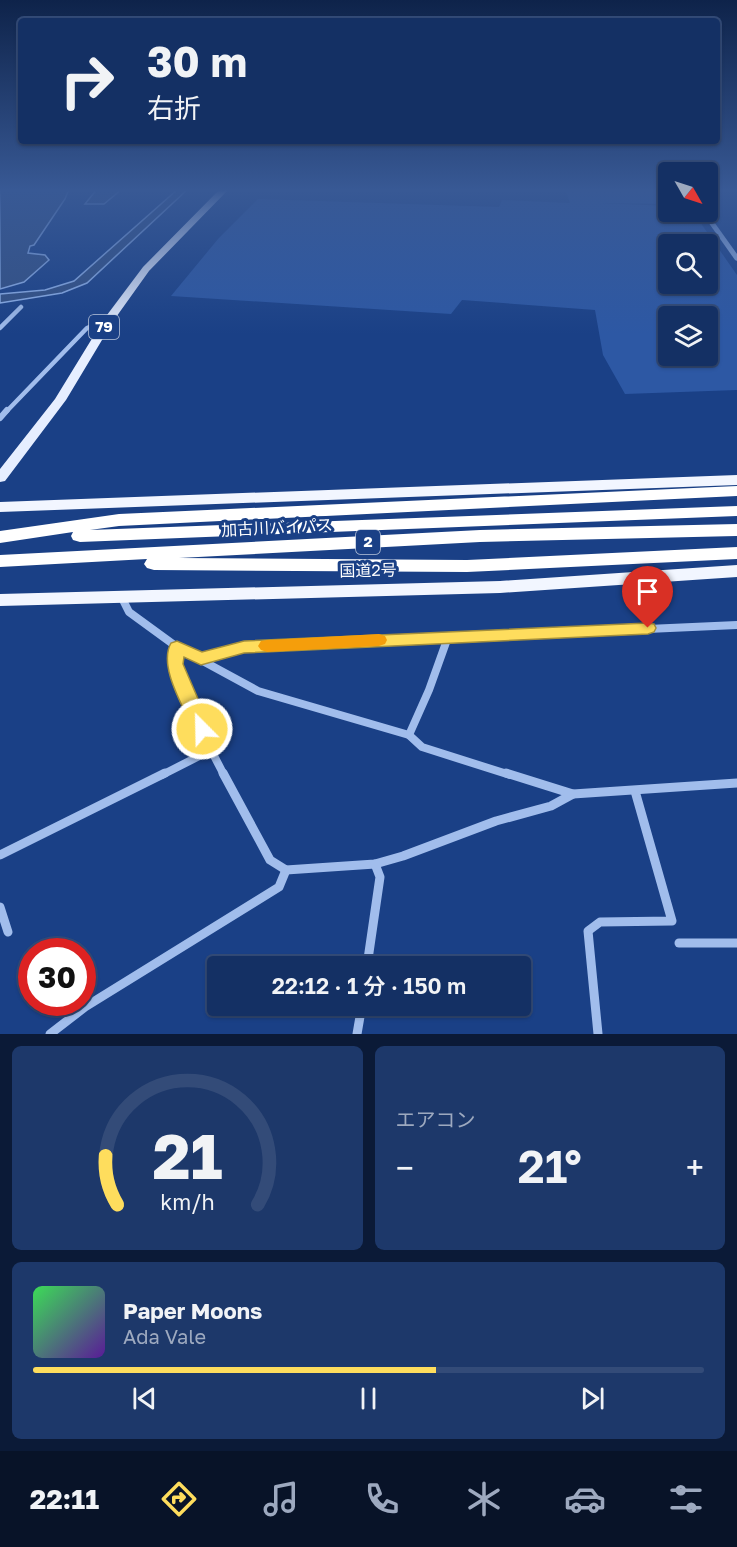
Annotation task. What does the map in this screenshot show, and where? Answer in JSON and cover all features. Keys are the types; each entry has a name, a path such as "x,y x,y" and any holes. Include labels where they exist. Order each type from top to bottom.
{"highway":[{"path":"0,507 737,480"},
{"path":"0,538 119,520 737,491"},
{"name":"加古川バイパス","path":"0,538 737,511"},
{"name":"加古川バイパス","path":"0,562 480,536 737,530"},
{"path":"0,562 467,566 737,553"},
{"name":"国道2号","path":"0,600 120,595 500,587 737,571"}],"main road":[{"name":"79","path":"0,478 60,400 109,319 146,269 177,237"}],"street":[{"path":"722,237 737,259"},
{"path":"0,328 21,307"},
{"path":"0,418 87,328 109,319"},
{"path":"120,595 129,612 177,647 258,690 409,735 422,747 573,794 737,783"},
{"path":"201,659 244,647 737,625"},
{"path":"409,735 429,690 448,637"},
{"path":"177,647 174,664 211,750 270,860 286,870 375,864 403,856 496,821 551,806 573,794"},
{"path":"0,855 211,750"},
{"path":"598,1034 588,931 600,922 672,921 635,790"},
{"path":"368,956 380,877 375,864"},
{"path":"50,1034 85,1007 279,887 286,870"},
{"path":"0,908 8,932"},
{"path":"679,944 737,943"},
{"path":"357,1034 360,1016"}],"shaded area":[{"path":"0,237 39,237 34,245 30,246 28,253 45,255 49,260 24,282 0,289"},
{"path":"123,237 136,237 87,283 62,293 0,303 0,294 45,290 74,281"},
{"path":"220,237 658,237 658,294 718,294 718,248 737,275 737,390 625,394 603,355 595,310 462,300 451,314 171,296"}],"slow traffic":[{"path":"267,646 379,640"}],"route":[{"path":"202,729 174,664 177,647 201,659 244,647 648,628"}]}
